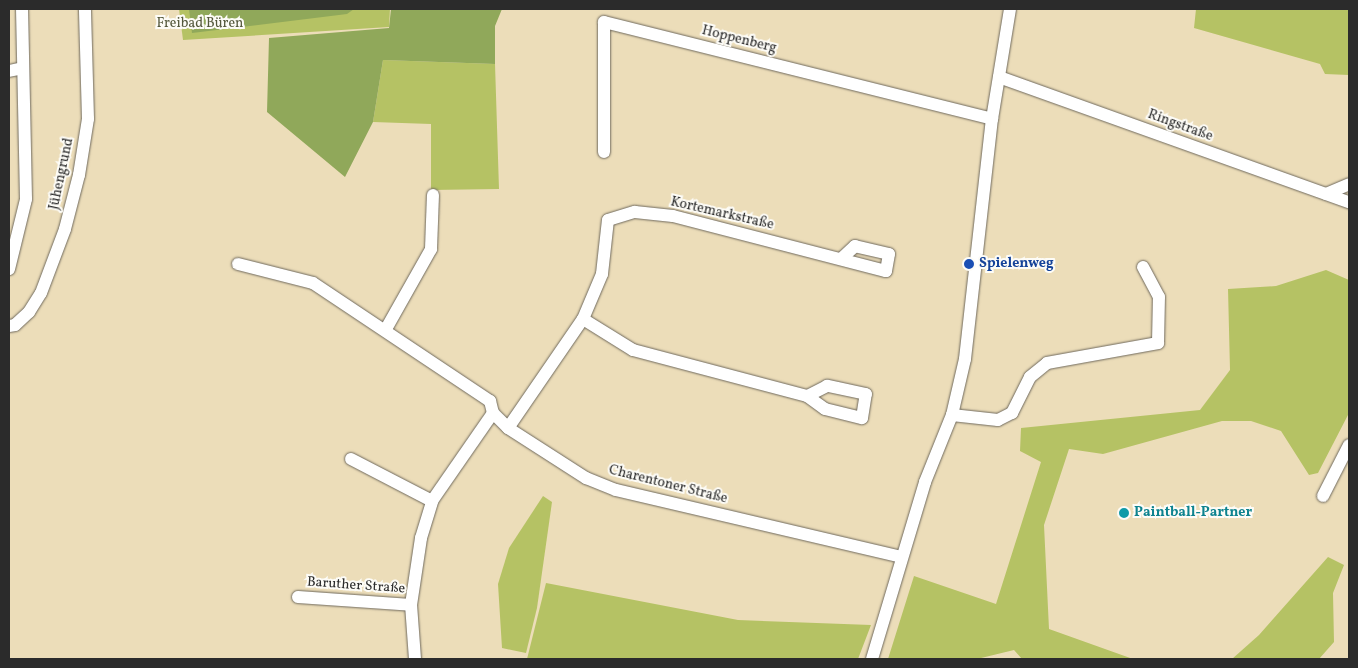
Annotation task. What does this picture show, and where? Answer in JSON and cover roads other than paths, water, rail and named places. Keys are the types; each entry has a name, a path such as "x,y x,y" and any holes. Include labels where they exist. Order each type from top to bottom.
{"street":[{"path":"9,269 26,199 22,9"},
{"name":"Jühengrund","path":"9,326 15,325 29,312 41,293 66,229 79,175 88,119 85,9"},
{"path":"872,659 925,482 952,415 965,359 992,119 1010,9"},
{"name":"Hoppenberg","path":"604,152 604,22 992,119"},
{"path":"9,71 23,68"},
{"name":"Ringstraße","path":"999,77 1349,202"},
{"path":"1326,194 1349,184"},
{"path":"386,330 431,249 433,195"},
{"name":"Kortemarkstraße","path":"508,428 583,319 602,274 608,220 635,212 673,216 841,259"},
{"name":"Charentoner Straße","path":"238,264 313,283 490,401 493,413 508,428 586,478 616,490 901,557"},
{"path":"952,415 998,420 1012,413 1030,377 1047,363 1158,343 1159,297 1143,267"},
{"path":"583,319 633,350 807,396"},
{"name":"Baruther Straße","path":"415,659 411,605 421,538 432,501 493,413"},
{"path":"1322,496 1349,445"},
{"path":"351,458 432,501"},
{"name":"Baruther Straße","path":"298,597 411,605"}],"place":[{"name":"Spielenweg","path":"969,264"},
{"name":"Paintball-Partner","path":"1124,513"}],"park label":[{"name":"Freibad Büren","path":"200,24"}]}
